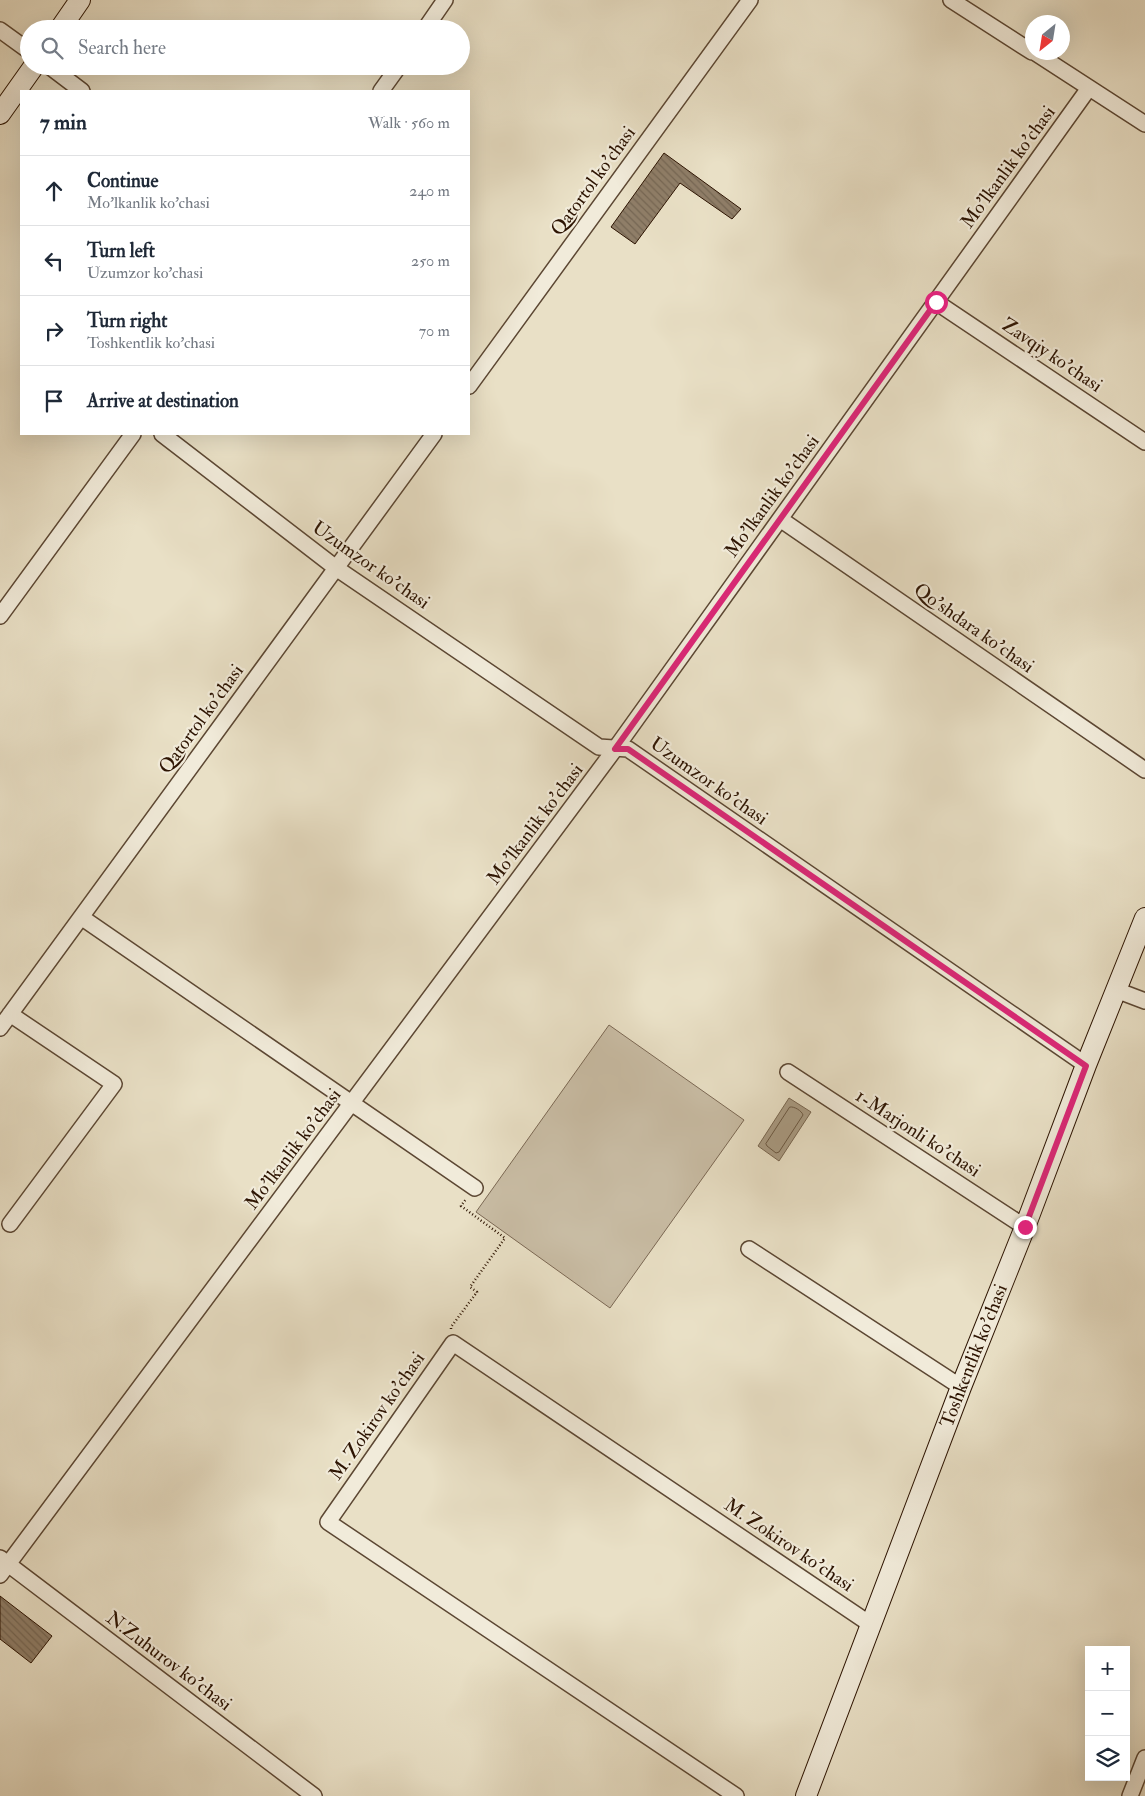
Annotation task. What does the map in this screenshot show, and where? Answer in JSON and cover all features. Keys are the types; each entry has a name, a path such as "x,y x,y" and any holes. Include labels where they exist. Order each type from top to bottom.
{"main road":[{"path":"66,20 80,0"},
{"path":"0,114 28,75"},
{"name":"Toshkentlik ko'chasi","path":"806,1796 961,1386 1145,918"}],"street":[{"path":"431,20 445,0"},
{"name":"Qatortol ko'chasi","path":"470,385 750,0"},
{"path":"951,0 1025,47"},
{"path":"0,30 20,44"},
{"path":"1045,60 1145,124"},
{"path":"61,75 81,90"},
{"path":"383,90 393,75"},
{"name":"Mo'lkanlik ko'chasi","path":"3,1566 352,1103 615,749 1089,88"},
{"name":"Zavqiy ko'chasi","path":"936,302 1145,442"},
{"path":"0,616 132,435"},
{"name":"Uzumzor ko'chasi","path":"163,435 336,568 599,747 628,749 1086,1066"},
{"name":"Qatortol ko'chasi","path":"0,1028 433,435"},
{"name":"Qo'shdara ko'chasi","path":"780,519 1145,770"},
{"path":"81,917 475,1188"},
{"path":"1116,990 1145,1001"},
{"path":"10,1014 114,1084 10,1224"},
{"name":"1-Marjonli ko'chasi","path":"788,1072 1025,1227"},
{"path":"749,1249 961,1386"},
{"name":"M. Zokirov ko'chasi","path":"736,1796 328,1522 453,1343 870,1624"},
{"name":"N.Zuhurov ko'chasi","path":"3,1566 314,1796"},
{"path":"1130,1796 1145,1758"}],"path":[{"path":"453,1343 451,1327 477,1292 470,1287 505,1238 461,1206 475,1188"}],"shaded area":[{"path":"609,1025 744,1120 610,1308 476,1212"}],"water":[{"path":"789,1098 811,1112 779,1161 758,1146"}],"building":[{"path":"664,153 741,209 732,219 680,183 635,244 611,227"},
{"path":"0,1596 52,1636 31,1663 0,1639"}],"route":[{"path":"936,302 615,749 628,749 1086,1066 1025,1227"}]}
